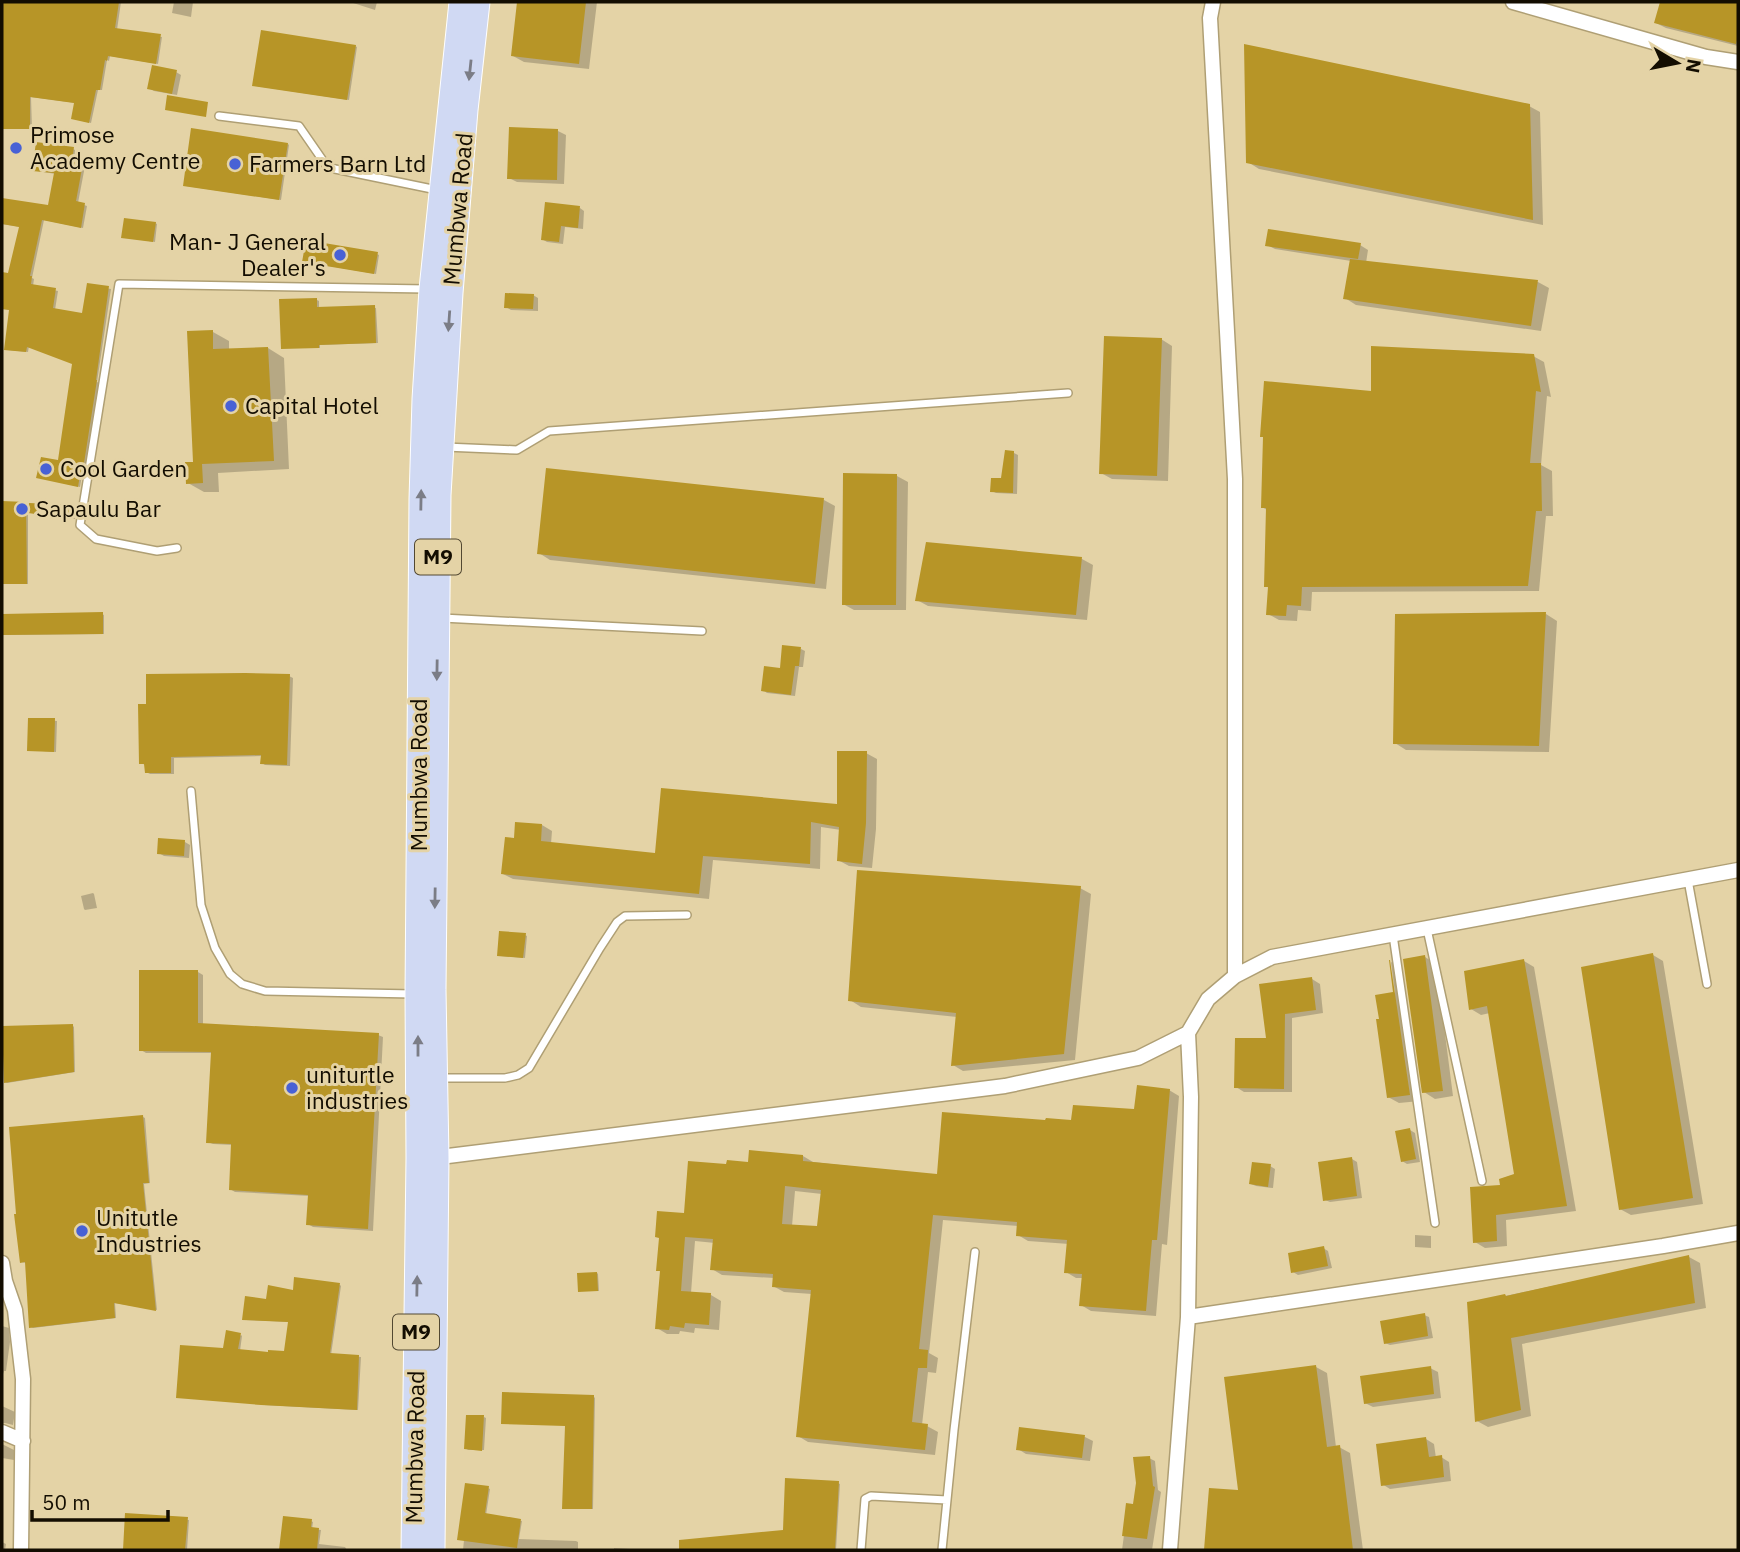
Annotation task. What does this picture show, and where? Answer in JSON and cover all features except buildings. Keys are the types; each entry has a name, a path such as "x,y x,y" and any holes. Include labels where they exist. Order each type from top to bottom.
{"main road":[{"name":"Mumbwa Road","path":"433,1550 427,1158 418,994 421,499 431,289 461,2"},
{"name":"Mumbwa Road","path":"413,1550 427,1158 435,1078 441,447 450,293 478,2"}],"street":[{"path":"1213,2 1210,18 1235,479 1235,976"},
{"path":"1513,2 1706,57 1738,62"},
{"path":"427,1158 1005,1086 1138,1058 1188,1033 1208,999 1235,976 1272,957 1738,870"},
{"path":"1170,1550 1188,1317 1191,1097 1188,1033"},
{"path":"1188,1317 1738,1233"},
{"path":"2,1263 15,1310 23,1379 21,1550"},
{"path":"2,1432 23,1441"}],"lane":[{"path":"219,116 299,126 326,165 441,191"},
{"path":"177,548 157,551 96,539 79,525 119,284 431,289"},
{"path":"441,447 517,450 549,431 1068,393"},
{"path":"438,617 702,631"},
{"path":"191,791 201,905 215,948 230,974 242,984 265,991 418,994"},
{"path":"1688,880 1707,984"},
{"path":"435,1078 505,1078 518,1075 529,1068 617,922 625,916 687,915"},
{"path":"1427,929 1482,1181"},
{"path":"1392,934 1435,1223"},
{"path":"942,1550 975,1252"},
{"path":"861,1550 865,1499 871,1496 947,1500"}],"place":[{"name":"Primose Academy Centre","path":"16,148"},
{"name":"Farmers Barn Ltd","path":"235,164"},
{"name":"Man- J General Dealer's","path":"340,255"},
{"name":"Capital Hotel","path":"231,406"},
{"name":"Cool Garden","path":"46,469"},
{"name":"Sapaulu Bar","path":"22,509"},
{"name":"uniturtle industries","path":"292,1088"},
{"name":"Unitutle Industries","path":"82,1231"}]}
